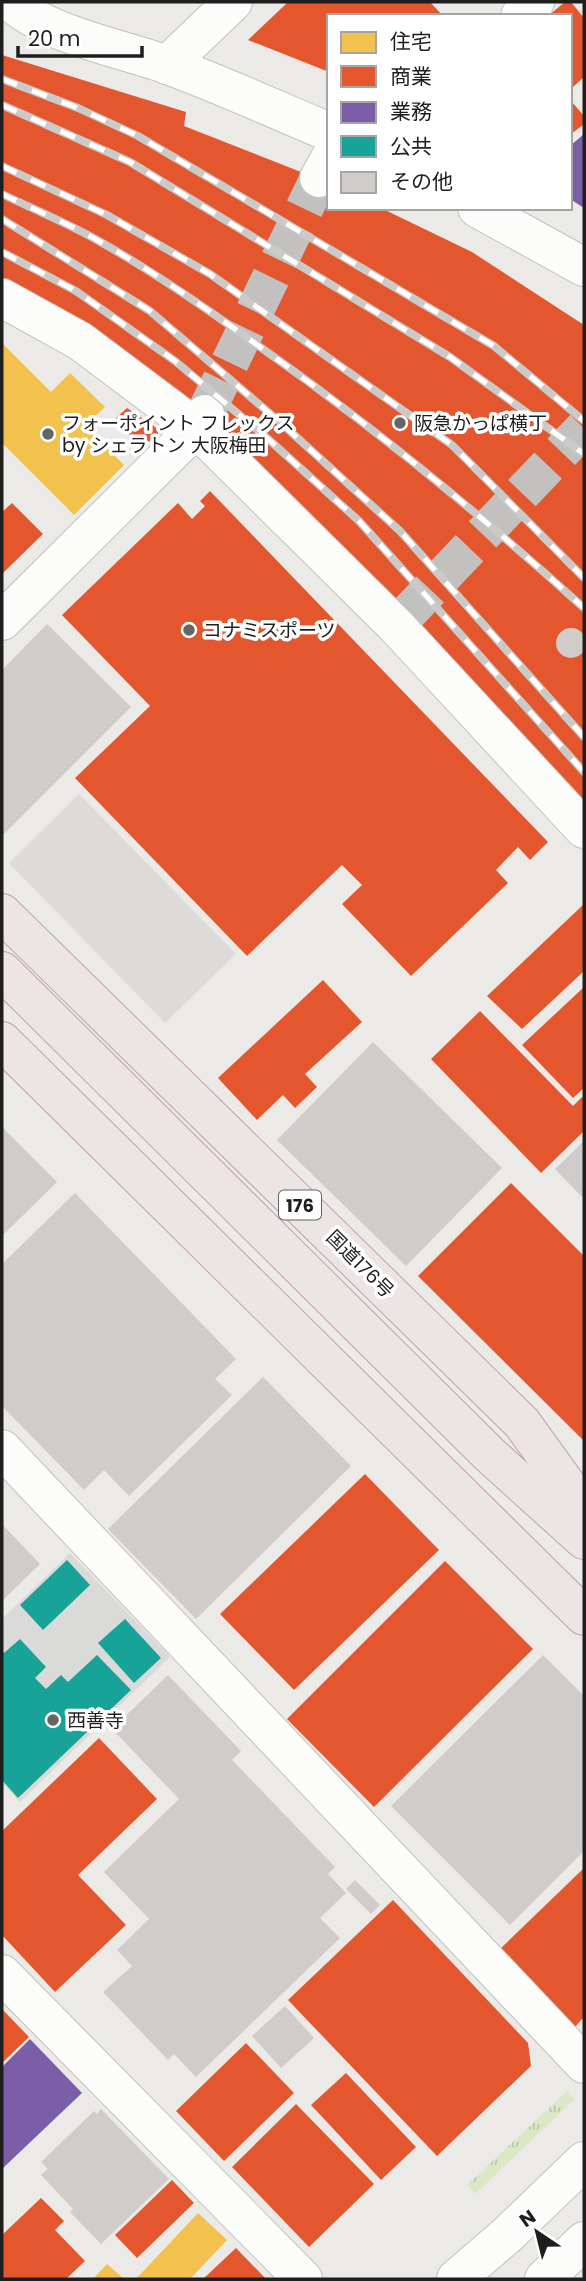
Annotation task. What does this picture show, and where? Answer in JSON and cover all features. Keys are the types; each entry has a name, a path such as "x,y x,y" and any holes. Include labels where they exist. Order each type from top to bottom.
{"highway":[{"name":"国道176号","path":"2,913 522,1423 584,1509"},
{"name":"176","path":"2,971 490,1455 584,1540"},
{"path":"2,1041 584,1616"}],"street":[{"path":"11,2 44,22 167,65 327,131"},
{"path":"167,65 233,2"},
{"path":"522,14 536,2"},
{"path":"481,210 584,267"},
{"path":"2,298 80,341 200,421 400,621 584,829"},
{"path":"2,621 200,421"},
{"path":"2,1450 584,2064"},
{"path":"2,1974 303,2279"},
{"path":"456,2279 506,2236 584,2161"},
{"path":"544,2279 584,2241"}],"shaded area":[{"path":"79,794 236,954 165,1023 9,863"},
{"name":"西善寺","path":"70,1553 170,1657 20,1802 2,1783 2,1619"}],"green space":[{"path":"567,2091 575,2099 475,2194 467,2185"}],"building: 住宅":[{"name":"フォーポイント フレックス by シェラトン 大阪梅田","path":"2,343 51,392 70,373 105,407 85,426 124,465 74,515 2,443"},
{"path":"198,2213 227,2240 190,2279 136,2279"},
{"path":"107,2264 124,2279 93,2279"}],"building: 商業":[{"path":"288,2 430,2 441,14 327,14 327,71 248,40"},
{"path":"565,2 571,2 584,18 584,77 573,87 572,14 550,14"},
{"name":"阪急かっぱ横丁","path":"2,55 186,112 184,126 327,182 327,210 385,210 472,252 584,325 584,806 228,432 2,279"},
{"path":"572,102 584,116 584,124 572,133"},
{"path":"127,408 161,431 142,448 115,419"},
{"path":"210,491 548,842 530,860 518,847 496,870 508,883 411,976 342,904 362,885 342,865 247,956 75,778 150,706 62,615 178,503 192,519 205,506 200,501"},
{"path":"12,503 43,534 2,574 2,512"},
{"path":"584,904 584,971 522,1029 487,996"},
{"path":"323,980 362,1022 305,1074 317,1087 295,1108 283,1095 257,1120 218,1078"},
{"path":"584,987 584,1088 573,1098 522,1045"},
{"path":"480,1011 573,1106 582,1097 584,1099 584,1131 541,1173 431,1059"},
{"path":"511,1183 584,1256 584,1441 418,1276"},
{"path":"365,1474 439,1550 294,1690 220,1614"},
{"path":"445,1561 533,1649 374,1807 287,1719"},
{"path":"99,1738 157,1799 78,1875 126,1925 55,1992 2,1935 2,1831"},
{"path":"584,1868 584,2017 574,2028 499,1950"},
{"path":"393,1900 528,2043 531,2066 437,2156 288,2000"},
{"path":"2,2009 29,2037 2,2063"},
{"path":"246,2043 294,2093 224,2161 176,2111"},
{"path":"346,2073 416,2147 381,2180 311,2105"},
{"path":"296,2104 374,2184 309,2247 232,2167"},
{"path":"172,2180 194,2203 137,2258 115,2235"},
{"path":"41,2198 64,2221 55,2230 85,2261 66,2279 2,2279 2,2235"},
{"path":"236,2248 266,2279 203,2279"}],"building: 業務":[{"path":"584,134 584,208 572,200 572,144"},
{"path":"30,2039 82,2093 2,2169 2,2067"}],"building: 公共":[{"path":"67,1560 90,1585 43,1630 20,1605"},
{"path":"125,1619 161,1658 134,1683 98,1643"},
{"path":"20,1639 46,1667 35,1678 46,1689 61,1675 68,1682 97,1655 131,1690 18,1798 2,1780 2,1650 4,1653"}],"building: その他":[{"path":"47,624 131,707 2,836 2,670"},
{"path":"571,628 582,632 586,643 582,654 571,658 560,654 556,643 560,632"},
{"path":"373,1042 502,1168 406,1266 277,1140"},
{"path":"2,1127 57,1182 2,1236"},
{"path":"584,1141 584,1199 555,1169"},
{"path":"75,1193 236,1359 215,1379 232,1395 129,1496 104,1470 84,1490 2,1406 2,1264"},
{"path":"263,1377 351,1466 196,1619 108,1529"},
{"path":"2,1524 40,1564 2,1601"},
{"path":"543,1655 584,1696 584,1851 510,1925 391,1806"},
{"path":"168,1675 241,1751 232,1760 335,1867 328,1874 346,1893 320,1918 340,1938 196,2077 174,2054 168,2060 103,1992 132,1966 117,1950 149,1919 104,1872 179,1799 112,1729"},
{"path":"355,1880 380,1905 371,1914 346,1889"},
{"path":"285,2006 314,2038 281,2068 252,2036"},
{"path":"101,2109 169,2179 101,2244 70,2212 73,2209 41,2175 48,2169 41,2162 94,2111 97,2114"}],"tunnel":[{"path":"205,414 319,178"},
{"path":"404,617 584,428"}],"railway":[{"path":"2,79 78,108 138,136 494,346 584,421"},
{"path":"2,105 130,162 450,357 584,454"},
{"path":"2,166 107,215 210,274 452,445 584,578"},
{"path":"2,194 117,252 176,289 296,373 423,470 584,608"},
{"path":"2,219 150,311 281,423 400,531 584,737"},
{"path":"2,252 76,291 175,361 267,438 359,521 584,772"}],"place":[{"name":"阪急かっぱ横丁","path":"400,423"},
{"name":"フォーポイント フレックス by シェラトン 大阪梅田","path":"48,434"},
{"name":"コナミスポーツ","path":"189,630"},
{"name":"西善寺","path":"53,1720"}]}
